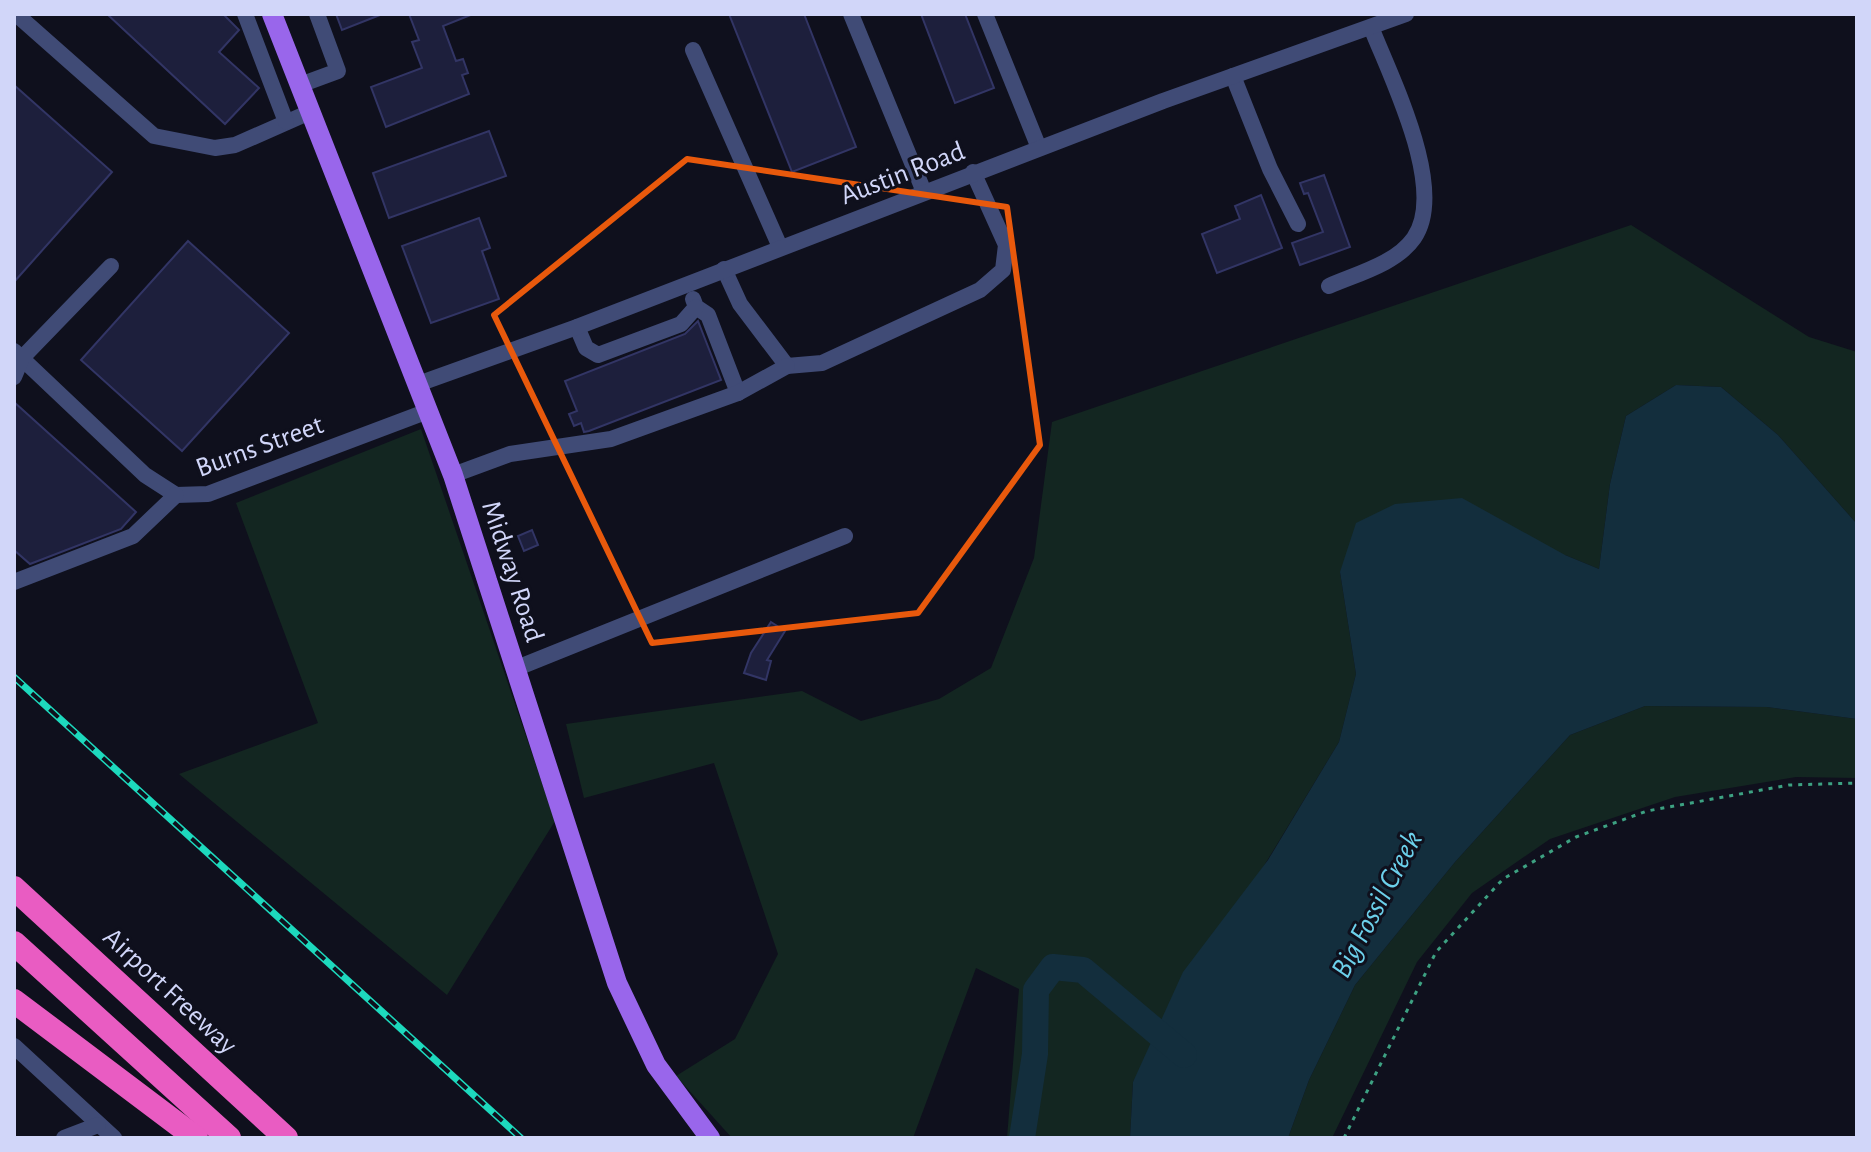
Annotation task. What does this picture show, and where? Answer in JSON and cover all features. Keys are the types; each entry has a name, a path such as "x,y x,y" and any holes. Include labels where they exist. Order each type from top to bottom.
{"highway":[{"name":"Airport Freeway","path":"14,888 286,1138"},
{"path":"14,943 229,1138"},
{"path":"14,1001 196,1138"}],"main road":[{"name":"Midway Road","path":"274,18 453,475 629,1010 664,1077 710,1138"}],"street":[{"path":"16,14 154,136 215,148 235,145 310,112"},
{"path":"245,14 286,122"},
{"path":"300,85 338,71 317,14"},
{"path":"851,14 924,192"},
{"path":"985,14 1039,148"},
{"name":"Austin Road","path":"418,384 687,285 973,172 1406,14"},
{"path":"253,31 274,18"},
{"path":"1329,286 1390,259 1414,237 1421,219 1422,160 1371,27"},
{"path":"693,50 780,247"},
{"path":"1233,76 1270,169 1298,224"},
{"path":"453,475 510,454 611,439 738,393 787,366 822,363 980,290 1003,270 1006,245 973,172"},
{"path":"14,377 18,355 111,266"},
{"path":"724,269 753,324 787,366"},
{"path":"687,285 696,307 708,315 738,393"},
{"path":"577,327 586,348 598,355 681,324 696,307"},
{"name":"Burns Street","path":"18,355 145,475 176,495 208,494 428,411"},
{"path":"14,582 133,536 176,495"},
{"path":"517,668 845,536"},
{"path":"14,1046 114,1138"},
{"path":"64,1138 98,1125"}],"path":[{"path":"1344,1138 1436,952 1503,879 1576,837 1647,811 1789,785 1857,783"}],"highlighted area":[{"path":"687,159 1007,207 1040,445 918,613 652,643 494,315"}],"green space":[{"path":"1631,225 1809,337 1857,352 1857,524 1778,435 1721,387 1676,385 1626,416 1610,484 1599,569 1565,555 1340,572 1356,674 1339,742 1133,1082 1130,1138 1007,1138 1019,989 976,968 913,1138 732,1138 676,1076 735,1039 778,954 714,763 584,798 566,724 802,691 861,721 939,699 991,668 1034,558 1052,422"},
{"path":"421,429 555,821 447,995 179,774 318,723 236,503"},
{"path":"1645,706 1767,707 1857,719 1857,778 1796,777 1675,797 1550,839 1472,893 1417,962 1332,1138 1288,1138 1309,1080 1355,985 1455,862 1570,735"}],"water":[{"path":"1676,385 1721,387 1778,435 1857,524 1857,719 1767,707 1645,706 1570,735 1455,862 1355,985 1309,1080 1288,1138 1130,1138 1133,1082 1183,972 1268,860 1339,742 1356,674 1340,572 1356,523 1395,504 1462,498 1565,555 1599,569 1610,484 1626,416"}],"building":[{"path":"107,14 223,14 239,30 219,52 259,88 225,124"},
{"path":"336,14 380,14 380,15 342,30"},
{"path":"409,14 473,14 443,26 456,61 463,59 468,73 462,75 469,94 386,127 371,87 422,68 412,42 419,40"},
{"path":"729,14 804,14 856,147 792,172"},
{"path":"921,14 965,14 994,88 955,103"},
{"path":"14,85 112,172 14,282"},
{"path":"489,131 506,176 389,218 373,173"},
{"path":"1324,175 1350,247 1300,265 1292,243 1323,232 1308,193 1304,194 1300,183"},
{"path":"1261,195 1282,248 1217,273 1202,234 1240,219 1235,206"},
{"path":"479,218 490,248 482,251 499,299 431,323 402,246"},
{"path":"188,241 289,333 182,451 81,360"},
{"path":"698,321 721,380 589,431 584,432 581,423 574,426 569,414 577,411 565,381 685,334"},
{"path":"14,402 136,512 121,529 30,564 14,550"},
{"path":"532,530 538,545 524,551 518,536"},
{"path":"771,622 785,631 767,660 771,661 766,680 744,673 751,653"}],"waterway":[{"name":"Big Fossil Creek","path":"1022,1138 1035,1054 1036,990 1053,967 1083,970 1184,1055"}],"railway":[{"path":"14,677 521,1138"}]}
